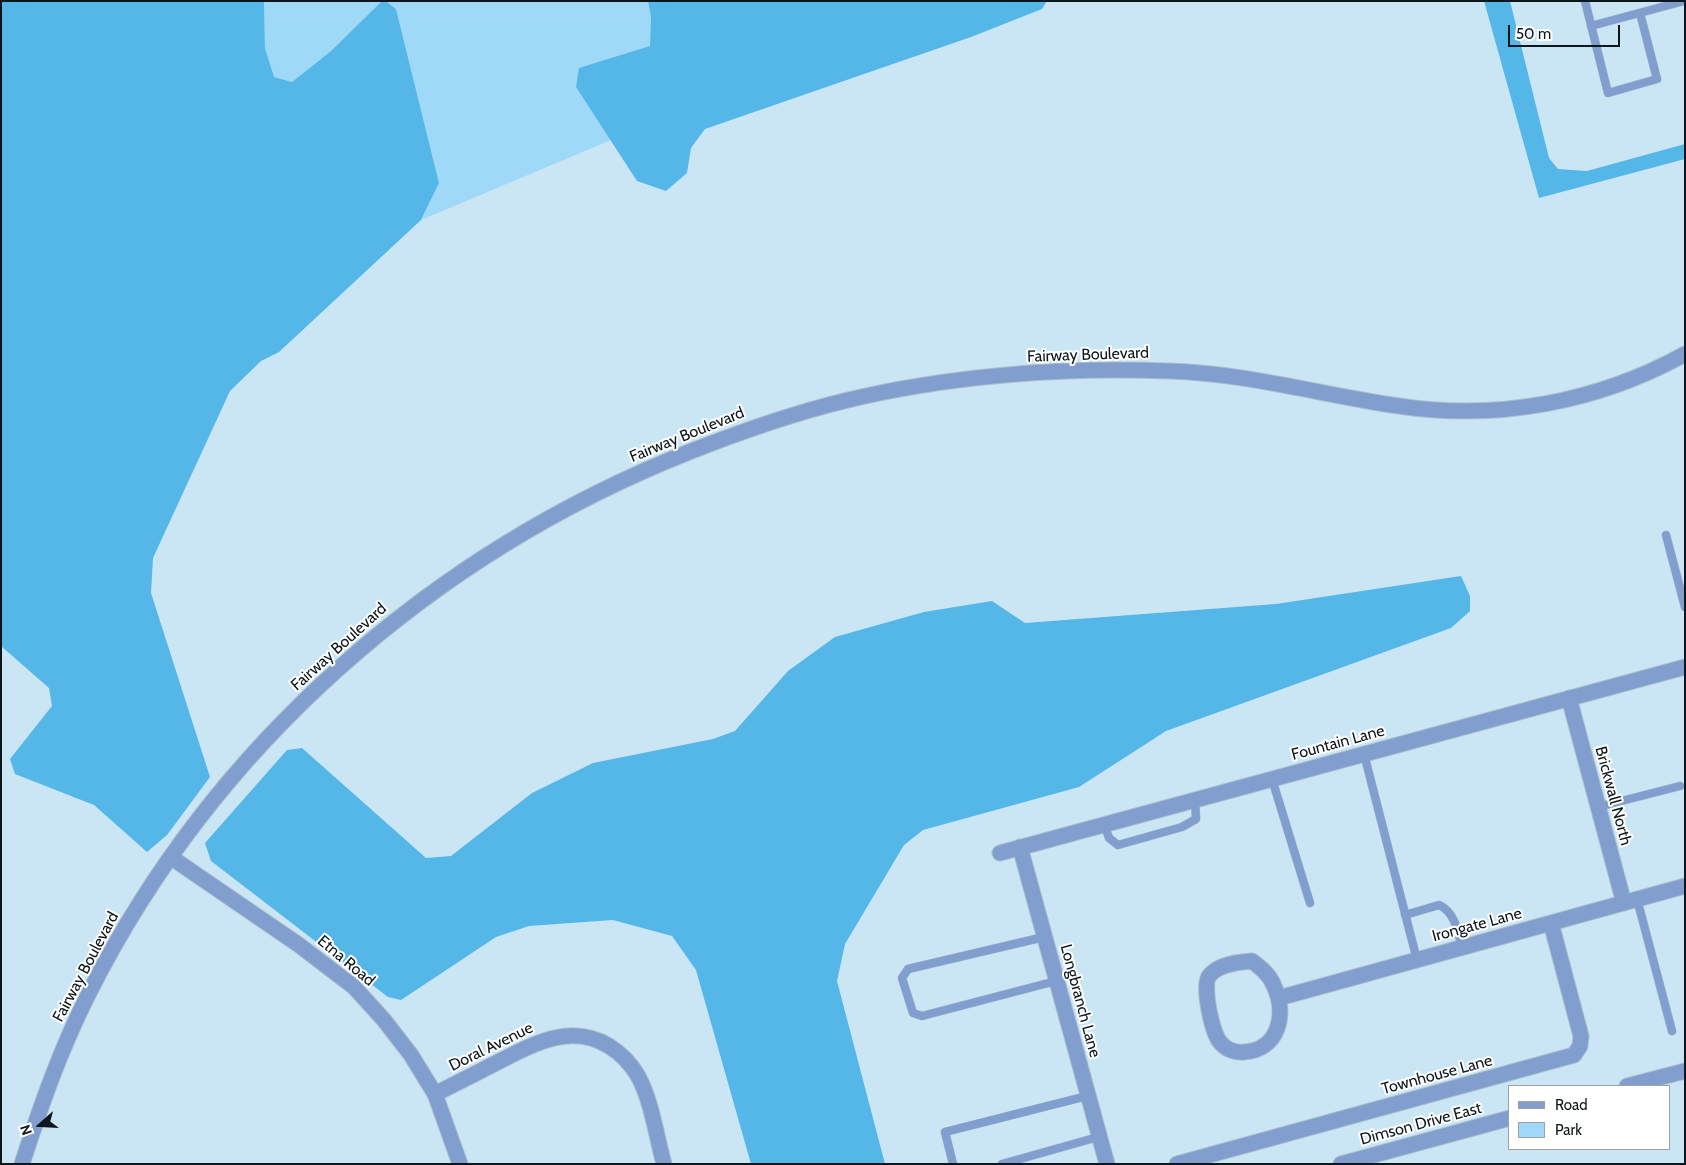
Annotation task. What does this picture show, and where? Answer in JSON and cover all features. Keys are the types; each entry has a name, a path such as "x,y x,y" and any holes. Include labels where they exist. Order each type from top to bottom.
{"street":[{"name":"Fairway Boulevard","path":"22,1164 56,1064 86,998 134,914 172,858 209,806 263,742 352,654 411,607 489,552 587,497 640,472 763,424 847,400 954,380 1000,376 1180,371 1244,378 1402,407 1465,412 1505,410 1550,403 1607,388 1666,364 1685,354"},
{"name":"Fountain Lane","path":"1000,853 1685,667"},
{"name":"Brickwall North","path":"1569,698 1598,807 1630,901"},
{"name":"Longbranch Lane","path":"1020,847 1098,1137 1107,1164"},
{"name":"Etna Road","path":"172,858 299,945 354,987 405,1048 435,1094 460,1164"},
{"name":"Irongate Lane","path":"1279,998 1685,886"},
{"name":"Townhouse Lane","path":"1177,1164 1574,1055 1580,1046 1581,1036 1551,924"},
{"path":"1252,961 1264,970 1274,984 1279,998 1280,1019 1276,1036 1262,1047 1244,1052 1232,1051 1220,1042 1213,1026 1206,988 1209,976 1222,967 1252,961"},
{"name":"Doral Avenue","path":"435,1094 536,1043 569,1035 585,1036 602,1042 617,1051 629,1062 638,1076 664,1164"},
{"path":"1631,1085 1685,1071"},
{"name":"Dimson Drive East","path":"1340,1164 1508,1119"}],"lane":[{"path":"1584,1 1608,93 1657,79 1640,13"},
{"path":"1591,26 1684,1"},
{"path":"1666,534 1685,607"},
{"path":"1364,754 1417,960"},
{"path":"1272,779 1310,903"},
{"path":"1598,807 1680,786"},
{"path":"1104,824 1109,838 1118,844 1164,832 1182,827 1196,819 1195,800"},
{"path":"1630,901 1672,1031"},
{"path":"1405,915 1440,905 1447,908 1454,920 1462,948"},
{"path":"1044,937 908,968 902,978 913,1014 922,1016 1056,981"},
{"path":"953,1164 945,1132 1087,1096"},
{"path":"1002,1164 1098,1137"}],"green space":[{"path":"264,1 382,1 331,51 292,82 274,77 265,48"},
{"path":"386,1 648,1 651,17 650,46 576,87 611,140 421,220 439,183 396,9"}],"shaded area":[{"path":"1,1 264,1 265,48 274,77 292,82 331,51 382,1 386,1 396,9 439,183 421,220 279,352 261,361 230,391 153,558 151,593 210,777 167,835 147,852 94,805 15,774 10,759 52,706 49,688 1,646"},
{"path":"648,1 1047,1 1042,9 971,37 705,129 691,148 687,173 666,191 637,181 576,87 579,68 650,46 651,17"},
{"path":"1484,1 1510,1 1549,158 1558,169 1587,171 1685,144 1685,159 1539,198"},
{"path":"1461,576 1470,596 1470,611 1451,628 1166,731 1079,787 923,830 904,845 845,944 837,981 885,1164 751,1164 696,970 672,936 613,920 529,926 496,937 401,1000 388,997 211,861 205,843 287,750 302,748 426,858 451,856 532,793 593,763 713,739 735,731 788,671 835,637 924,612 992,601 1025,623 1276,604"}]}
